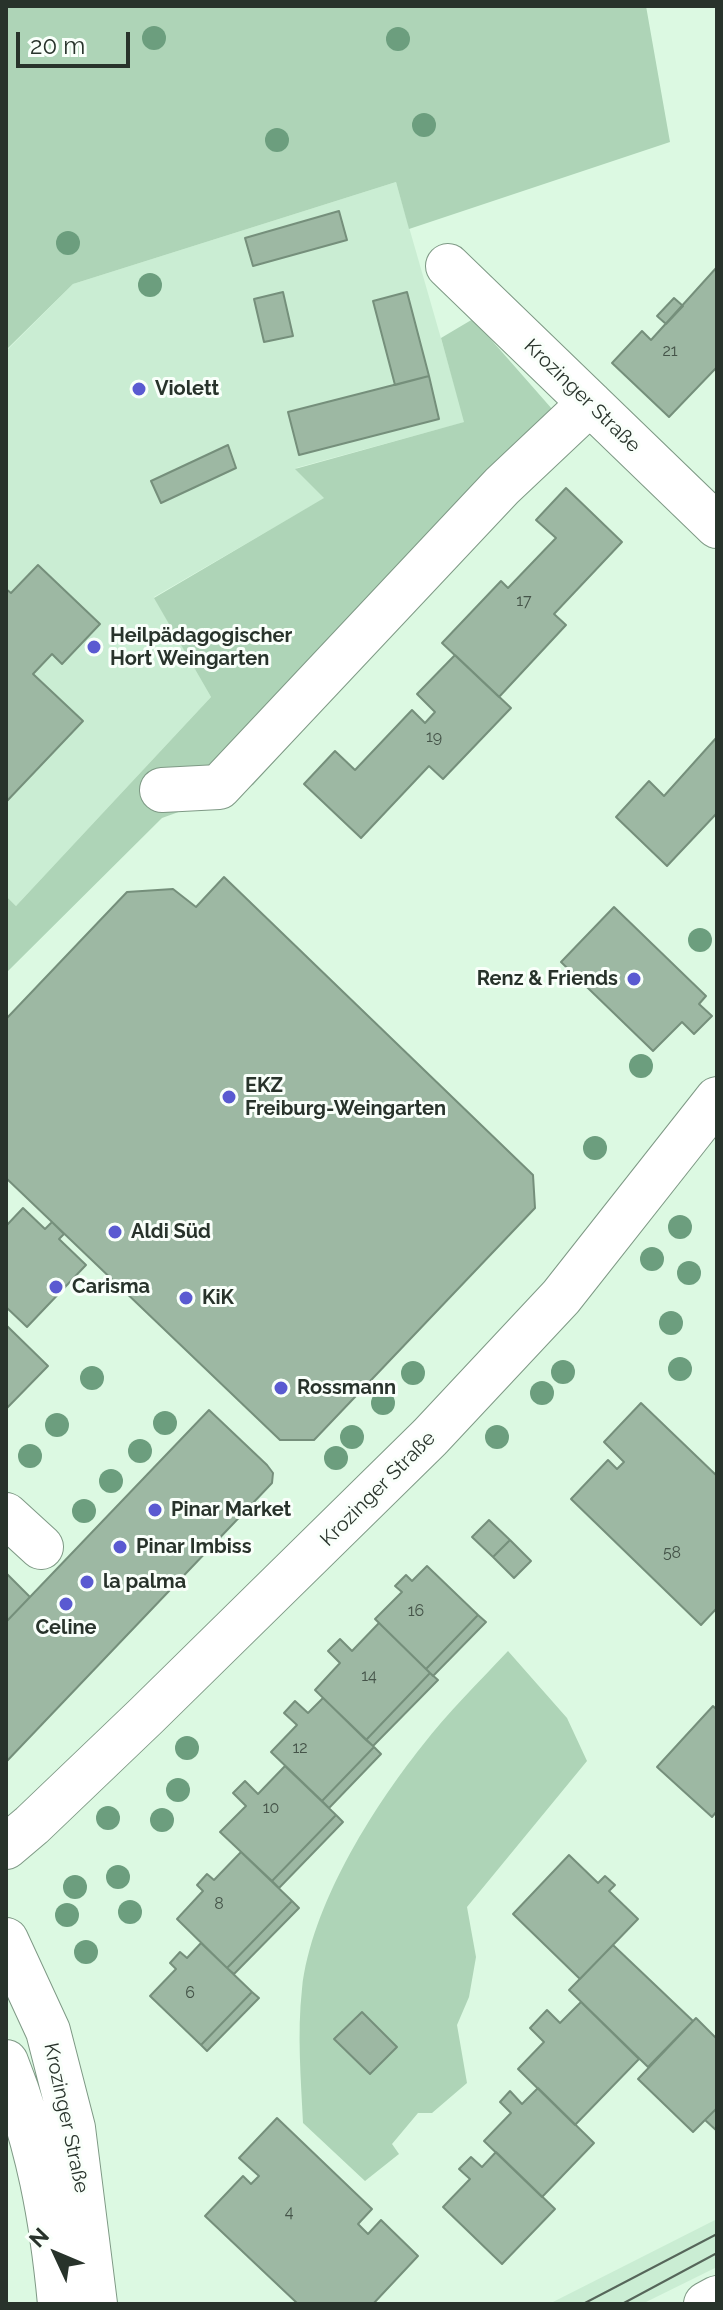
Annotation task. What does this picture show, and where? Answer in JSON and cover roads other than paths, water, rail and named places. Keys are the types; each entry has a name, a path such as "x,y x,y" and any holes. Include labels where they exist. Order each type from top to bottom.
{"street":[{"name":"Krozinger Straße","path":"448,266 717,526"},
{"path":"162,790 219,787 502,486 590,403"},
{"name":"Krozinger Straße","path":"6,1847 169,1693 430,1437 561,1297 717,1099"},
{"path":"6,1515 41,1547"},
{"name":"Krozinger Straße","path":"6,1940 48,2031 73,2128 95,2304"},
{"name":"Krozinger Straße","path":"6,2062 32,2131 50,2221 60,2304"},
{"path":"706,2304 717,2298"}],"tram line":[{"path":"583,2304 717,2234"},
{"path":"622,2304 717,2253"}],"place":[{"name":"Violett","path":"139,389"},
{"name":"Heilpädagogischer Hort Weingarten","path":"94,647"},
{"name":"Renz & Friends","path":"634,979"},
{"name":"EKZ Freiburg-Weingarten","path":"229,1097"},
{"name":"Aldi Süd","path":"115,1232"},
{"name":"Carisma","path":"56,1287"},
{"name":"KiK","path":"186,1298"},
{"name":"Rossmann","path":"281,1388"},
{"name":"Pinar Market","path":"155,1510"},
{"name":"Pinar Imbiss","path":"120,1547"},
{"name":"la palma","path":"87,1582"},
{"name":"Celine","path":"66,1604"}]}
